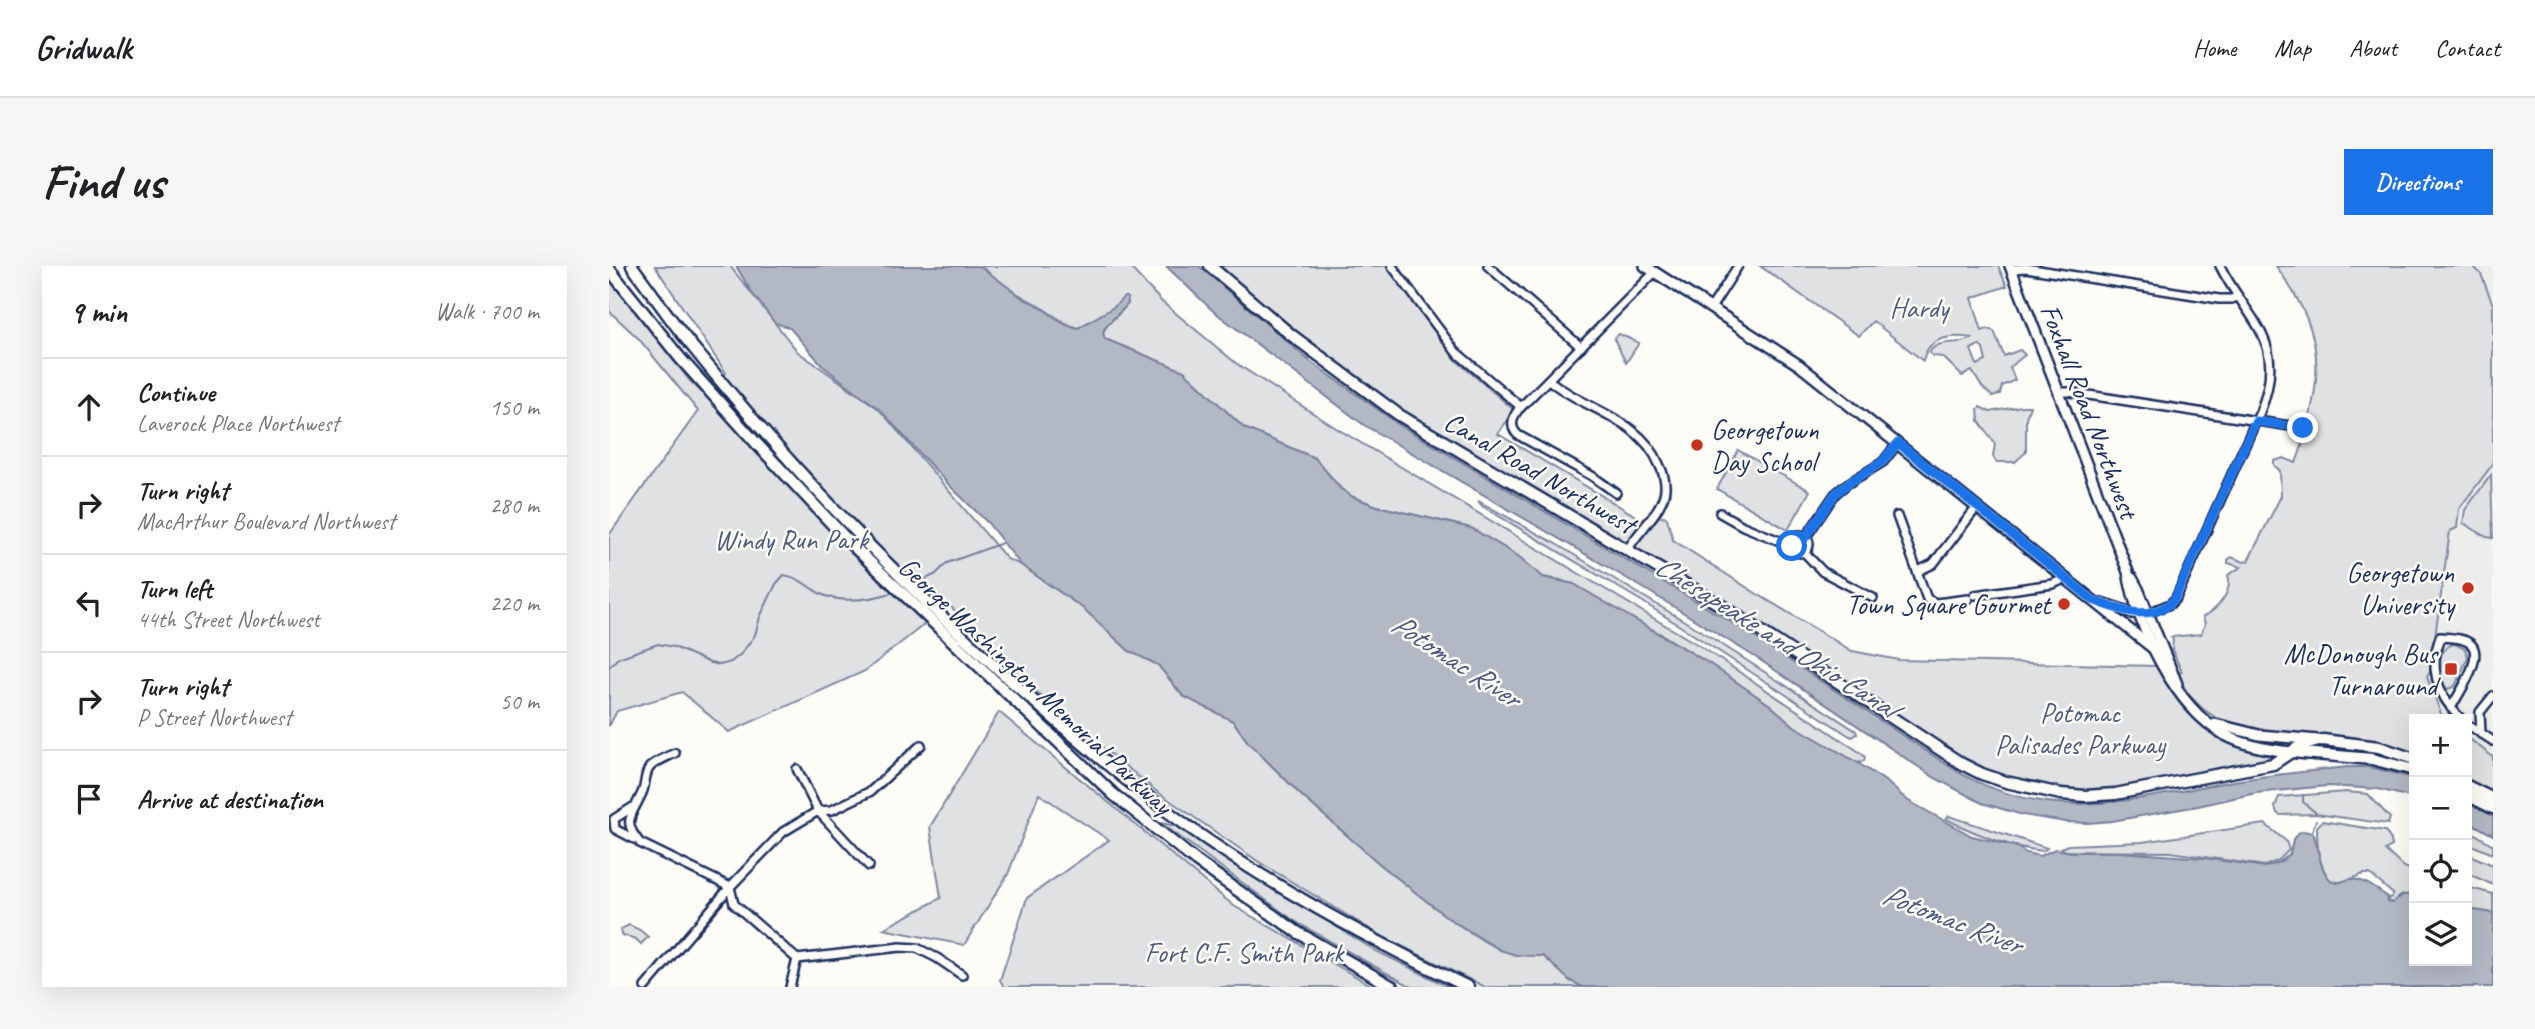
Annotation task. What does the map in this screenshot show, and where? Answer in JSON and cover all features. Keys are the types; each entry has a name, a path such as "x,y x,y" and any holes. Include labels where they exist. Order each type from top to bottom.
{"highway":[{"name":"George Washington Memorial Parkway","path":"632,266 703,361 854,538"},
{"name":"Canal Road Northwest","path":"1210,266 1290,334 1386,406 1762,631 1966,766 1994,779 2061,794 2098,796 2273,764 2304,745 2323,740 2379,747 2409,757"},
{"name":"George Washington Memorial Parkway","path":"609,269 680,358 757,444 1113,794 1196,861 1297,932 1393,987"},
{"name":"George Washington Memorial Parkway","path":"941,624 1076,738 1187,826 1357,932 1468,987"},
{"name":"Canal Road Northwest","path":"2292,752 2372,759 2409,769"},
{"path":"2472,788 2493,799"},
{"path":"2472,798 2493,808"}],"main road":[{"path":"1645,266 1800,365 2155,650"},
{"name":"Foxhall Road Northwest","path":"2011,267 2128,572 2138,589 2162,669 2180,693 2223,734 2261,748 2292,752"},
{"name":"Foxhall Road Northwest","path":"2128,572 2131,591 2180,693"},
{"path":"2113,607 2131,591"},
{"path":"2093,600 2144,614"},
{"path":"2207,721 2259,735 2323,740"}],"street":[{"path":"1392,266 1456,352 1521,407"},
{"path":"1488,266 1581,347"},
{"path":"1711,308 1738,266"},
{"path":"2144,614 2174,600 2256,421 2267,389 2269,357 2261,330 2220,266"},
{"path":"2011,267 2219,299 2238,296"},
{"path":"1616,493 1521,437 1514,431 1513,424 1521,407 1655,272"},
{"path":"1549,380 1637,433 1656,455 1665,480 1664,495 1627,549"},
{"path":"2059,392 2074,392 2303,428"},
{"path":"1806,537 1835,494 1882,462 1898,443"},
{"path":"1918,571 1933,565 1977,507"},
{"path":"1720,513 1743,526 1792,546 1797,552 1804,552 1823,572 1873,598"},
{"path":"1897,516 1927,599 1936,603 2053,584 2066,578"},
{"path":"1792,546 1794,537 1806,537"},
{"path":"1804,552 1809,546 1806,537"},
{"path":"2451,708 2474,663 2475,654 2467,641 2440,637 2434,656 2435,677 2440,691 2451,708 2457,714"},
{"path":"2481,734 2480,712 2493,696"},
{"path":"2472,728 2493,741"},
{"path":"645,987 730,887 783,832 818,811 832,810 871,791 921,745"},
{"path":"640,843 630,831 630,816 642,793 648,770 655,763 675,754"},
{"path":"797,769 818,811 869,866"},
{"path":"634,806 614,819 615,829 730,887"},
{"path":"730,887 734,904 797,959 900,947 918,948 962,975"},
{"path":"790,987 797,959"}],"shaded area":[{"path":"2473,266 2493,266 2493,305 2481,274"},
{"name":"Georgetown University","path":"2493,460 2493,779 2472,766 2472,714 2412,714 2387,662 2430,672 2453,517"}],"green space":[{"name":"Windy Run Park","path":"655,266 730,266 798,352 879,409 1007,559 1021,565 1084,609 1129,651 1158,665 1183,696 1233,721 1248,742 1302,796 1381,865 1448,918 1487,943 1516,955 1543,956 1570,981 1583,987 1485,987 1385,938 1259,862 1156,791 1049,704 949,605 865,671 729,732 682,692 617,711 609,726 609,535 698,411 639,339 609,311 609,278 690,381 708,398 726,373"},
{"path":"980,266 1129,266 1161,301 1237,364 1336,428 1700,646 1861,753 1865,757 1864,761 1858,763 1794,726 1770,705 1663,635 1561,580 1543,577 1518,556 1471,528 1377,506 1353,497 1341,489 1315,458 1244,428 1184,371 1105,339 1105,328 1124,309 1128,299 1078,328 1008,288"},
{"name":"Potomac Palisades Parkway","path":"1217,266 1387,266 1457,361 1514,410 1498,434 1651,525 1657,517 1664,516 1667,518 1673,540 1852,651 1899,660 2157,666 2172,692 2198,723 2236,745 2273,757 2268,762 2164,779 2116,791 2088,793 2053,789 1980,770 1733,607 1418,423 1345,371"},
{"name":"Hardy","path":"1760,266 1998,266 2007,286 1972,298 1982,331 1994,331 2004,356 2020,350 2025,355 2010,367 2015,380 2002,386 2000,394 1993,397 1982,387 1972,371 1962,376 1943,357 1929,353 1938,345 1972,338 1949,337 1935,342 1923,361 1873,321 1859,336","holes":["1979,345 1986,361 1977,365 1971,349"]},
{"path":"2276,266 2473,266 2481,274 2493,305 2493,460 2459,509 2457,528 2450,531 2430,672 2427,677 2441,714 2409,714 2409,756 2264,734 2224,724 2189,695 2176,673 2182,672 2172,650 2171,637 2201,634 2205,624 2203,617 2214,610 2226,594 2228,575 2241,567 2228,563 2228,560 2231,557 2248,561 2281,496 2280,471 2274,461 2284,458 2296,463 2302,446 2300,439 2304,437 2315,388 2315,347 2302,308"},
{"path":"1619,334 1639,343 1626,363 1614,339"},
{"path":"2030,406 2026,418 2026,452 2015,462 1996,462 1993,456 1995,444 1979,421 1978,409 1980,407 1990,412"},
{"path":"1738,450 1810,491 1788,530 1717,489"},
{"path":"2491,475 2493,538 2463,523 2465,510"},
{"path":"1478,501 1551,541 1701,631 1857,734 1852,737 1848,735 1643,602 1482,506"},
{"path":"2455,644 2465,649 2468,657 2455,686 2448,689 2442,684 2440,660 2445,649"},
{"name":"Fort C.F. Smith Park","path":"999,712 1234,906 1374,987 1004,987 1000,980 1027,898 1109,840 1039,794 1008,874 964,945 883,929 941,898 930,827"},
{"path":"2472,741 2493,757 2493,797 2472,786"},
{"path":"2346,792 2368,794 2390,818 2388,824 2316,814 2280,815 2275,807 2279,797"},
{"path":"1949,816 2047,848 2043,851 1993,840 1946,819"},
{"path":"2322,821 2385,831 2392,846 2385,850 2409,869 2409,895 2398,898 2394,903 2388,902 2388,898 2393,894 2370,874 2363,874 2342,883 2330,880 2321,861 2317,827"},
{"path":"1161,823 1176,826 1374,950 1449,987 1412,987 1363,960 1293,920"},
{"path":"2265,824 2286,841 2289,850 2279,860 2265,866 2171,852 2066,851 2061,848 2068,845 2142,842"},
{"path":"2472,832 2493,845 2493,854 2472,845"},
{"path":"2472,856 2493,865 2493,885 2472,875"},
{"path":"2472,888 2493,894 2493,913 2472,910"},
{"path":"629,925 648,937 641,944 636,939 622,935 621,929"}],"water":[{"name":"Potomac River","path":"736,266 980,266 1024,299 1066,325 1078,328 1127,297 1128,304 1105,327 1105,339 1184,371 1244,428 1315,458 1341,489 1353,497 1377,506 1471,528 1518,556 1543,577 1574,584 1710,664 1770,705 1794,726 1858,763 1888,783 1907,800 1972,836 2017,847 2026,853 2040,856 2055,849 2071,852 2120,852 2204,858 2265,867 2280,862 2290,854 2293,839 2298,833 2313,833 2322,866 2334,882 2349,879 2362,881 2388,897 2387,902 2392,903 2403,895 2409,895 2409,966 2472,966 2472,910 2493,913 2493,987 1583,987 1570,981 1543,956 1516,955 1500,950 1448,918 1381,865 1302,796 1248,742 1233,721 1183,696 1158,665 1129,651 1084,609 1021,565 988,523 879,409 824,367 790,328 775,323"},
{"path":"1166,266 1199,266 1310,361 1401,426 1741,628 1958,772 1992,788 2025,798 2089,804 2269,776 2369,767 2409,777 2409,797 2378,789 2327,786 2256,793 2198,806 2088,823 2023,815 1982,803 1935,778 1760,660 1645,589 1364,425 1212,310"},
{"path":"2472,805 2493,816 2493,835 2472,824"}],"waterway":[{"path":"914,585 936,574 947,563 1002,543"},
{"path":"609,667 618,658 658,644 674,647 710,663 720,665 731,662 741,654 755,635 760,617 776,584 784,575 837,599 867,599 895,592"},
{"path":"2303,795 2303,802 2316,813"},
{"path":"2312,832 2316,820"}],"place":[{"name":"Georgetown Day School","path":"1697,445"},
{"name":"Georgetown University","path":"2468,588"},
{"name":"Town Square Gourmet","path":"2064,604"},
{"name":"McDonough Bus Turnaround","path":"2451,669"}],"route":[{"path":"1792,546 1794,537 1806,537 1835,494 1882,462 1898,443 2093,600 2132,613 2148,613 2174,600 2256,421 2303,428"}],"water label":[{"name":"Chesapeake and Ohio Canal","path":"1776,636"}]}
